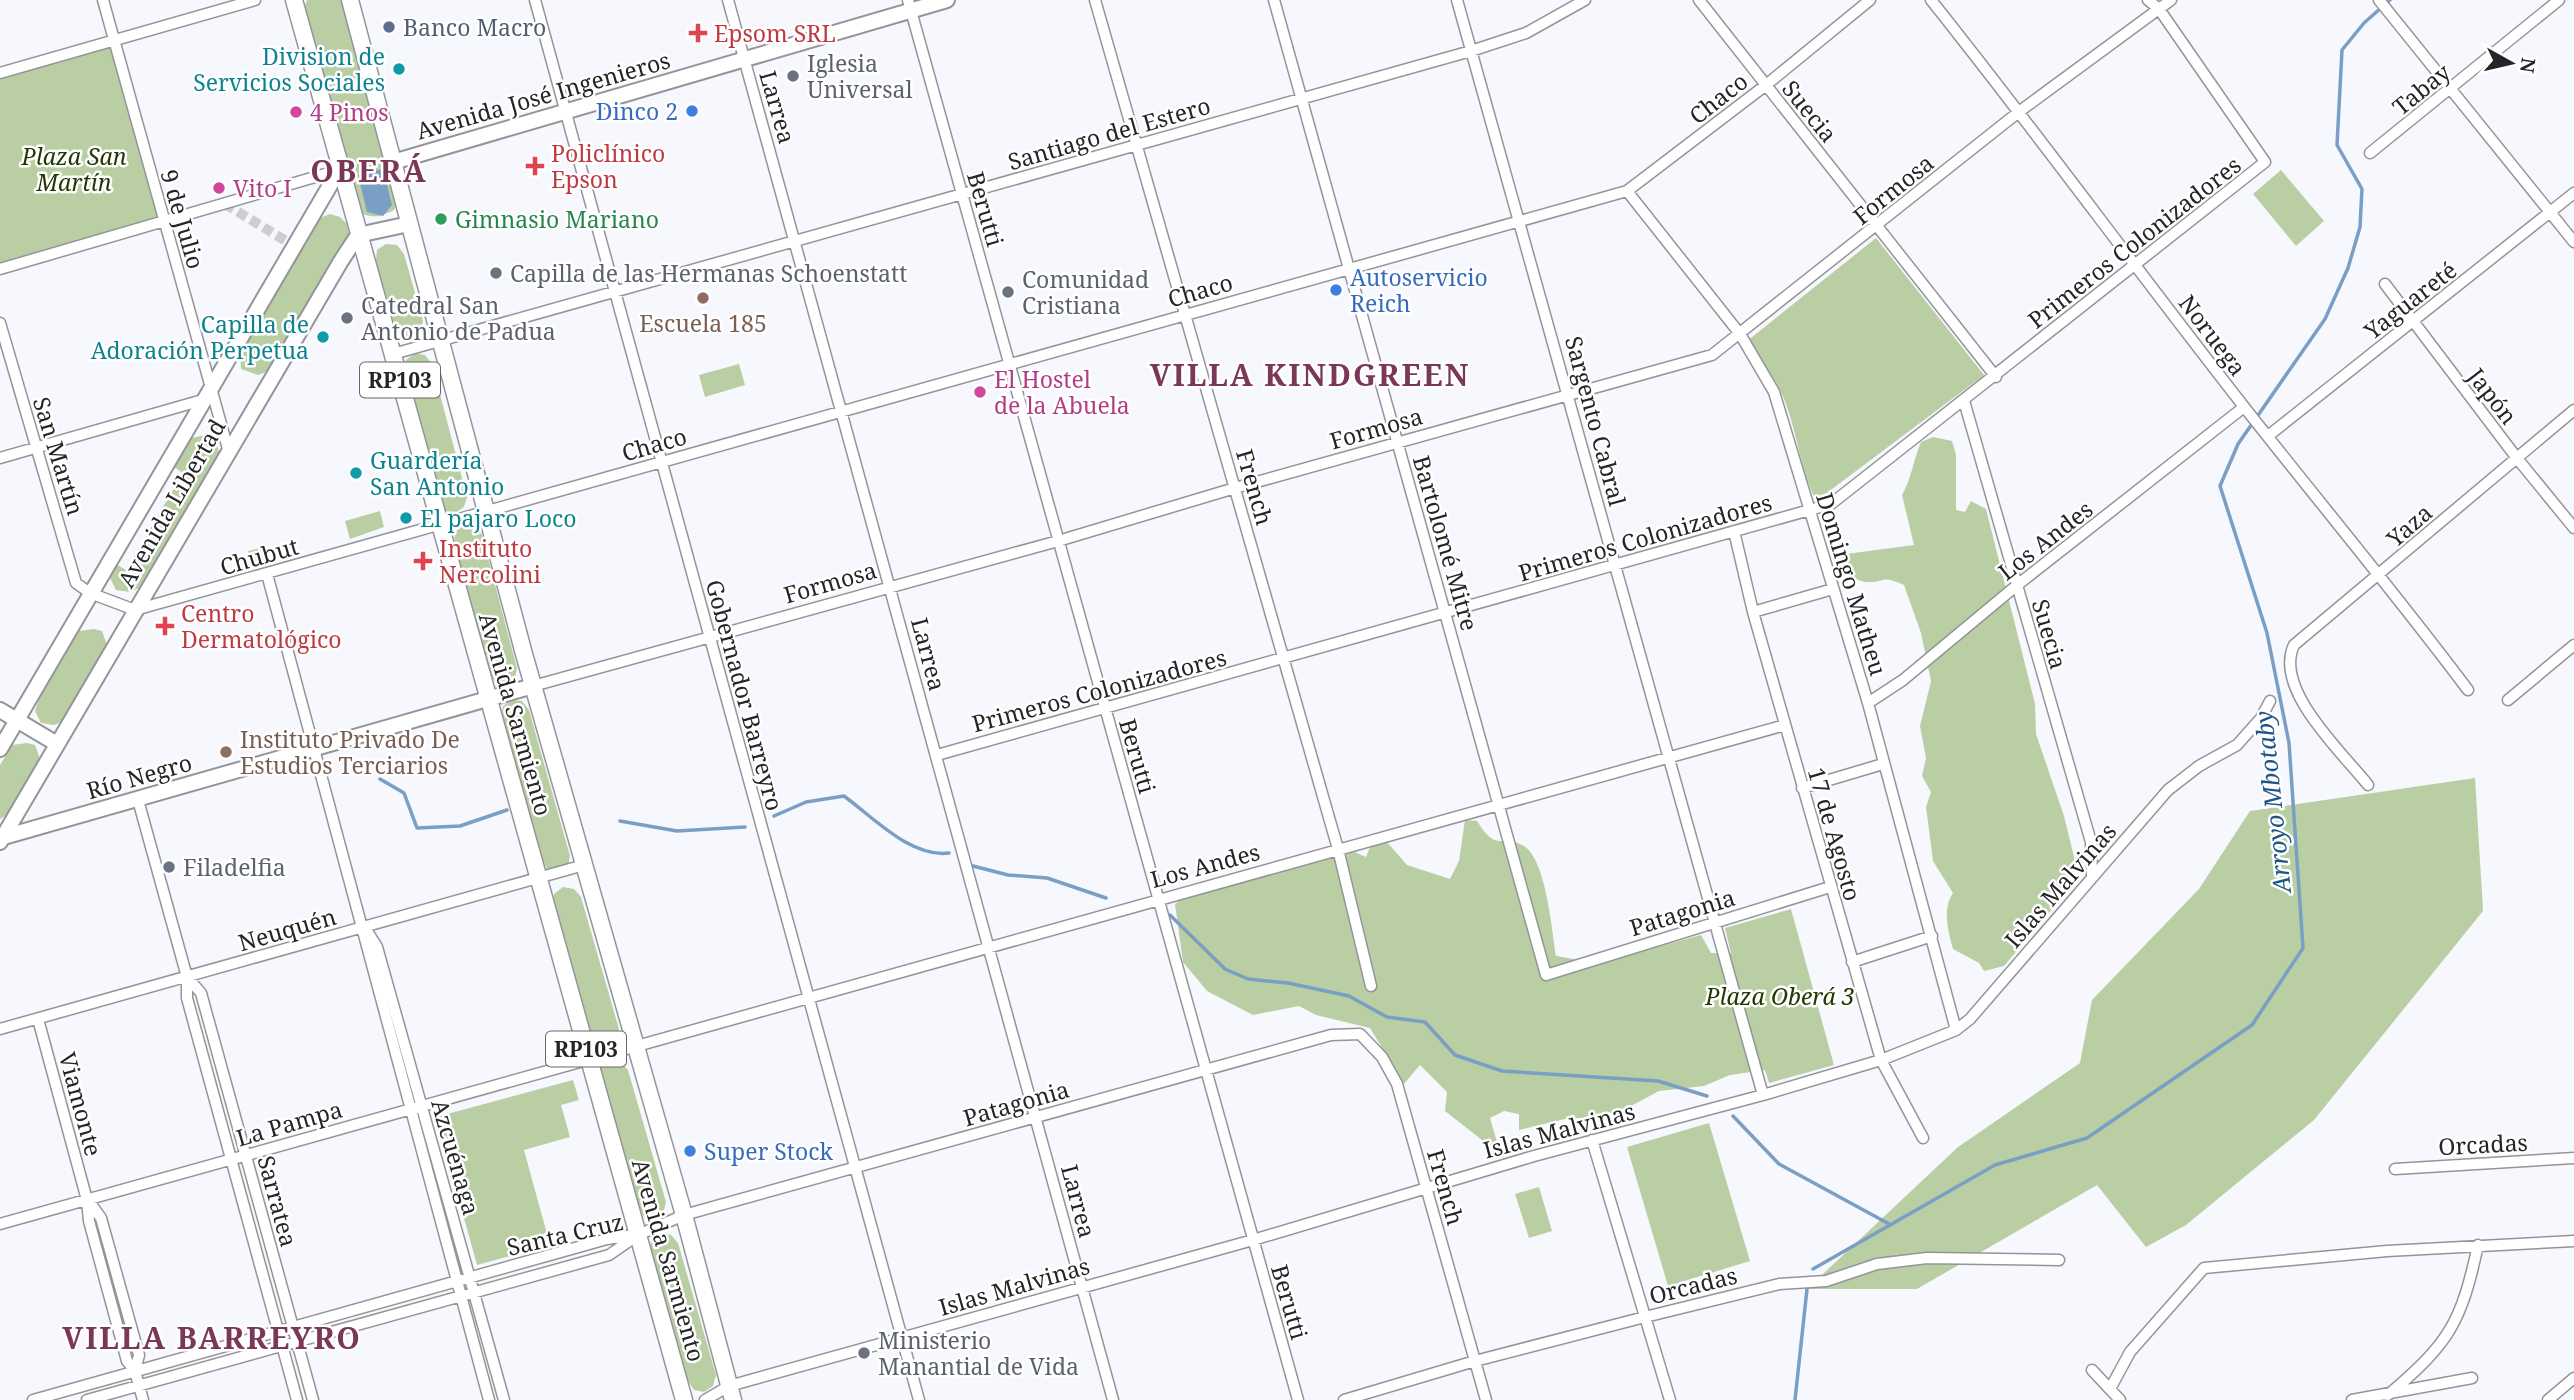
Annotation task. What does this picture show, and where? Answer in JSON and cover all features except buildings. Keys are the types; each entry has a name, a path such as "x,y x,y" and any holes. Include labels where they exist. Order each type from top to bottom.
{"main road":[{"name":"Avenida Sarmiento","path":"294,0 339,170 393,354 684,1400"},
{"name":"Avenida Sarmiento","path":"350,0 533,686 684,1215 731,1393"},
{"name":"Avenida José Ingenieros","path":"393,162 744,60 909,5 947,0"},
{"name":"Avenida Libertad","path":"0,749 209,394 290,243 339,170"},
{"path":"358,235 409,224"},
{"name":"Avenida Libertad","path":"0,840 228,449 358,235"},
{"name":"Río Negro","path":"0,840 533,686"},
{"path":"0,710 57,744"}],"street":[{"name":"9 de Julio","path":"103,0 209,394 228,449"},
{"path":"0,74 255,0"},
{"name":"Gobernador Barreyro","path":"535,0 919,1400"},
{"name":"Larrea","path":"728,0 1113,1400"},
{"name":"French","path":"1095,0 1338,849 1371,986"},
{"name":"Bartolomé Mitre","path":"1274,0 1546,975"},
{"name":"Sargento Cabral","path":"1457,0 1763,1095"},
{"name":"Santiago del Estero","path":"393,354 1472,51 1526,33 1585,0"},
{"name":"Suecia","path":"1699,0 1996,377"},
{"name":"Chaco","path":"440,525 1627,191 1766,85 1870,0"},
{"name":"Noruega","path":"1931,0 2020,111 2246,410 2381,575 2468,690"},
{"path":"2148,0 2160,9"},
{"name":"Formosa","path":"533,686 1058,541 1569,393 1712,355 2020,111 2171,0"},
{"path":"2379,0 2574,242"},
{"name":"Tabay","path":"2370,153 2559,0"},
{"name":"Berutti","path":"909,5 1298,1400"},
{"name":"Primeros Colonizadores","path":"937,755 1284,660 1831,504 1996,377 2266,162 2160,9"},
{"path":"0,269 339,170"},
{"name":"Domingo Matheu","path":"1627,191 1740,334 1774,392 1868,703 1956,1030"},
{"name":"Yaguareté","path":"2267,434 2413,323 2574,193"},
{"name":"Japón","path":"2385,284 2516,457 2574,528"},
{"name":"San Martín","path":"0,323 76,583 90,593"},
{"path":"0,458 209,394"},
{"name":"Suecia","path":"1964,401 2091,842 2092,878"},
{"name":"Los Andes","path":"1868,703 1903,680 2016,586 2246,410"},
{"name":"Yaza","path":"2368,785 2299,698 2290,677 2288,658 2294,645 2381,575 2574,410"},
{"name":"Chubut","path":"135,610 440,525"},
{"name":"17 de Agosto","path":"1734,531 1753,612 1881,1060 1923,1138"},
{"name":"Azcuénaga","path":"267,574 364,927 365,949 489,1400"},
{"path":"1753,612 1833,589"},
{"path":"90,593 135,610"},
{"path":"2508,700 2574,645"},
{"name":"Islas Malvinas","path":"705,1400 901,1338 1253,1240 1426,1186 1763,1095 1881,1060 1956,1030 1970,1019 2168,790 2199,766 2237,745 2261,718 2270,701"},
{"name":"Los Andes","path":"589,1058 1785,725"},
{"path":"1802,788 1883,764"},
{"name":"Sarratea","path":"138,800 187,977 187,998 297,1400"},
{"name":"Neuquén","path":"0,1029 584,865"},
{"name":"Patagonia","path":"1546,975 1830,887"},
{"name":"Azcuénaga","path":"364,927 377,947 504,1400"},
{"path":"1852,962 1932,936"},
{"name":"Sarratea","path":"187,977 201,993 313,1400"},
{"name":"Viamonte","path":"38,1018 127,1361 135,1371 143,1400"},
{"name":"French","path":"1360,1034 1382,1057 1397,1084 1486,1400"},
{"name":"Patagonia","path":"638,1235 684,1215 855,1167 1331,1035 1360,1034"},
{"name":"La Pampa","path":"0,1224 589,1058"},
{"path":"1592,1140 1670,1400"},
{"name":"Orcadas","path":"2395,1169 2574,1158"},
{"name":"Santa Cruz","path":"33,1400 607,1239 638,1235"},
{"name":"Santa Cruz","path":"87,1400 609,1255 638,1235"},
{"path":"2110,1389 2130,1352 2204,1269 2478,1245 2574,1241"},
{"path":"2390,1398 2425,1364 2453,1330 2468,1290 2478,1245"},
{"name":"Orcadas","path":"1343,1400 1475,1361 1645,1317 1779,1284 1826,1280 1877,1264 1927,1258 2059,1260"},
{"path":"2092,1370 2120,1400"},
{"path":"2352,1400 2390,1398 2472,1378"},
{"path":"2548,1400 2574,1378"}],"green space":[{"path":"307,0 343,0 399,198 394,210 384,214 372,216 358,212 303,11"},
{"name":"Plaza San Martín","path":"115,40 163,220 0,269 0,73"},
{"path":"2281,170 2324,221 2296,246 2253,194"},
{"path":"330,214 340,217 347,224 349,235 271,370 258,375 241,369 240,353 320,218"},
{"path":"1876,238 1984,375 1816,501 1784,398 1770,372 1747,341"},
{"path":"386,244 397,245 404,254 423,321 421,332 411,338 401,336 395,327 376,261 377,250"},
{"path":"415,353 425,355 432,364 467,497 464,507 455,513 445,511 439,501 404,371 406,360"},
{"path":"739,364 745,385 705,397 699,375"},
{"path":"206,435 215,438 219,452 139,588 130,592 116,590 110,578 116,564 126,570 183,473 174,467 191,438"},
{"path":"1933,437 1952,441 1956,455 1956,510 1965,512 1971,501 1986,509 2035,704 2036,734 2064,816 2076,865 2068,890 2004,966 1984,971 1979,963 1953,949 1947,913 1953,893 1933,861 1926,807 1931,792 1922,776 1926,758 1920,726 1931,681 1921,633 1904,585 1887,579 1867,582 1856,579 1831,556 1914,545 1902,495 1921,442"},
{"path":"380,511 384,527 350,539 345,521"},
{"path":"464,525 475,526 482,535 517,668 515,679 506,684 495,682 489,673 454,543 455,532"},
{"path":"261,548 265,563 251,567 248,551"},
{"path":"78,631 102,631 107,645 64,721 54,725 41,723 35,711 38,702"},
{"path":"512,700 522,701 529,710 570,856 568,866 558,872 548,870 542,860 501,717 503,706"},
{"path":"12,745 35,745 40,759 9,814 0,819 0,765"},
{"path":"2475,778 2483,911 2314,1120 2186,1225 2146,1247 2097,1185 1917,1289 1807,1289 1958,1147 2080,1063 2092,1000 2199,889 2250,811"},
{"name":"Plaza Oberá 3","path":"1465,820 1477,821 1494,840 1515,842 1530,852 1542,878 1556,956 1598,963 1701,935 1711,953 1731,953 1725,928 1791,909 1834,1065 1769,1083 1765,1070 1730,1075 1704,1086 1659,1091 1631,1106 1593,1118 1569,1118 1519,1130 1519,1114 1504,1111 1490,1118 1499,1149 1491,1156 1482,1140 1445,1111 1447,1092 1420,1065 1404,1084 1370,1028 1316,1015 1299,1006 1253,1015 1207,991 1183,962 1175,904 1191,893 1352,851 1366,857 1370,847 1386,841 1407,865 1450,879 1459,861"},
{"path":"563,887 574,889 581,897 619,1029 617,1040 608,1046 597,1044 591,1035 553,905 554,894"},
{"path":"610,1060 621,1062 628,1070 666,1202 663,1213 654,1219 644,1217 638,1208 600,1078 601,1067"},
{"path":"573,1080 579,1100 561,1105 570,1137 524,1150 550,1245 477,1265 436,1117"},
{"path":"1709,1123 1750,1261 1668,1286 1627,1147"},
{"path":"1539,1187 1552,1231 1529,1238 1515,1194"},
{"path":"660,1233 671,1235 678,1243 716,1375 713,1386 704,1392 694,1390 688,1381 650,1251 651,1240"}],"water":[{"path":"383,169 392,205 383,216 367,212 358,175"}],"waterway":[{"name":"Arroyo Mbotaby","path":"1813,1269 1995,1165 2087,1138 2252,1025 2303,948 2289,743 2267,633 2220,486 2238,444 2325,319 2348,268 2360,227 2362,189 2337,145 2342,50 2364,23 2390,0"},
{"path":"380,779 404,793 417,828 460,826 507,810"},
{"path":"774,816 806,802 844,796 907,843 935,853 949,853"},
{"path":"620,821 677,831 745,827"},
{"path":"973,866 1008,875 1047,878 1106,898"},
{"path":"1170,915 1225,969 1248,979 1288,983 1349,996 1387,1017 1425,1022 1455,1055 1502,1071 1658,1081 1707,1096"},
{"path":"1733,1116 1779,1164 1891,1225"},
{"name":"Arroyo Mbotaby","path":"1795,1400 1807,1289"}],"tunnel":[{"path":"225,204 286,241"}],"place":[{"name":"Banco Macro","path":"389,27"},
{"name":"Epsom SRL","path":"698,33"},
{"name":"Division de Servicios Sociales","path":"399,69"},
{"name":"Iglesia Universal","path":"793,76"},
{"name":"Dinco 2","path":"692,111"},
{"name":"4 Pinos","path":"296,112"},
{"name":"Policlínico Epson","path":"535,166"},
{"name":"Vito I","path":"219,188"},
{"name":"Gimnasio Mariano","path":"441,219"},
{"name":"Capilla de las Hermanas Schoenstatt","path":"496,273"},
{"name":"Autoservicio Reich","path":"1336,290"},
{"name":"Comunidad Cristiana","path":"1008,292"},
{"name":"Escuela 185","path":"703,298"},
{"name":"Catedral San Antonio de Padua","path":"347,318"},
{"name":"Capilla de Adoración Perpetua","path":"323,337"},
{"name":"El Hostel de la Abuela","path":"980,392"},
{"name":"Guardería San Antonio","path":"356,473"},
{"name":"El pajaro Loco","path":"406,518"},
{"name":"Instituto Nercolini","path":"423,561"},
{"name":"Centro Dermatológico","path":"165,626"},
{"name":"Instituto Privado De Estudios Terciarios","path":"226,752"},
{"name":"Filadelfia","path":"169,867"},
{"name":"Super Stock","path":"690,1151"},
{"name":"Ministerio Manantial de Vida","path":"864,1353"}],"district":[{"name":"OBERÁ","path":"369,170"},
{"name":"VILLA KINDGREEN","path":"1310,374"},
{"name":"VILLA BARREYRO","path":"212,1337"}]}
